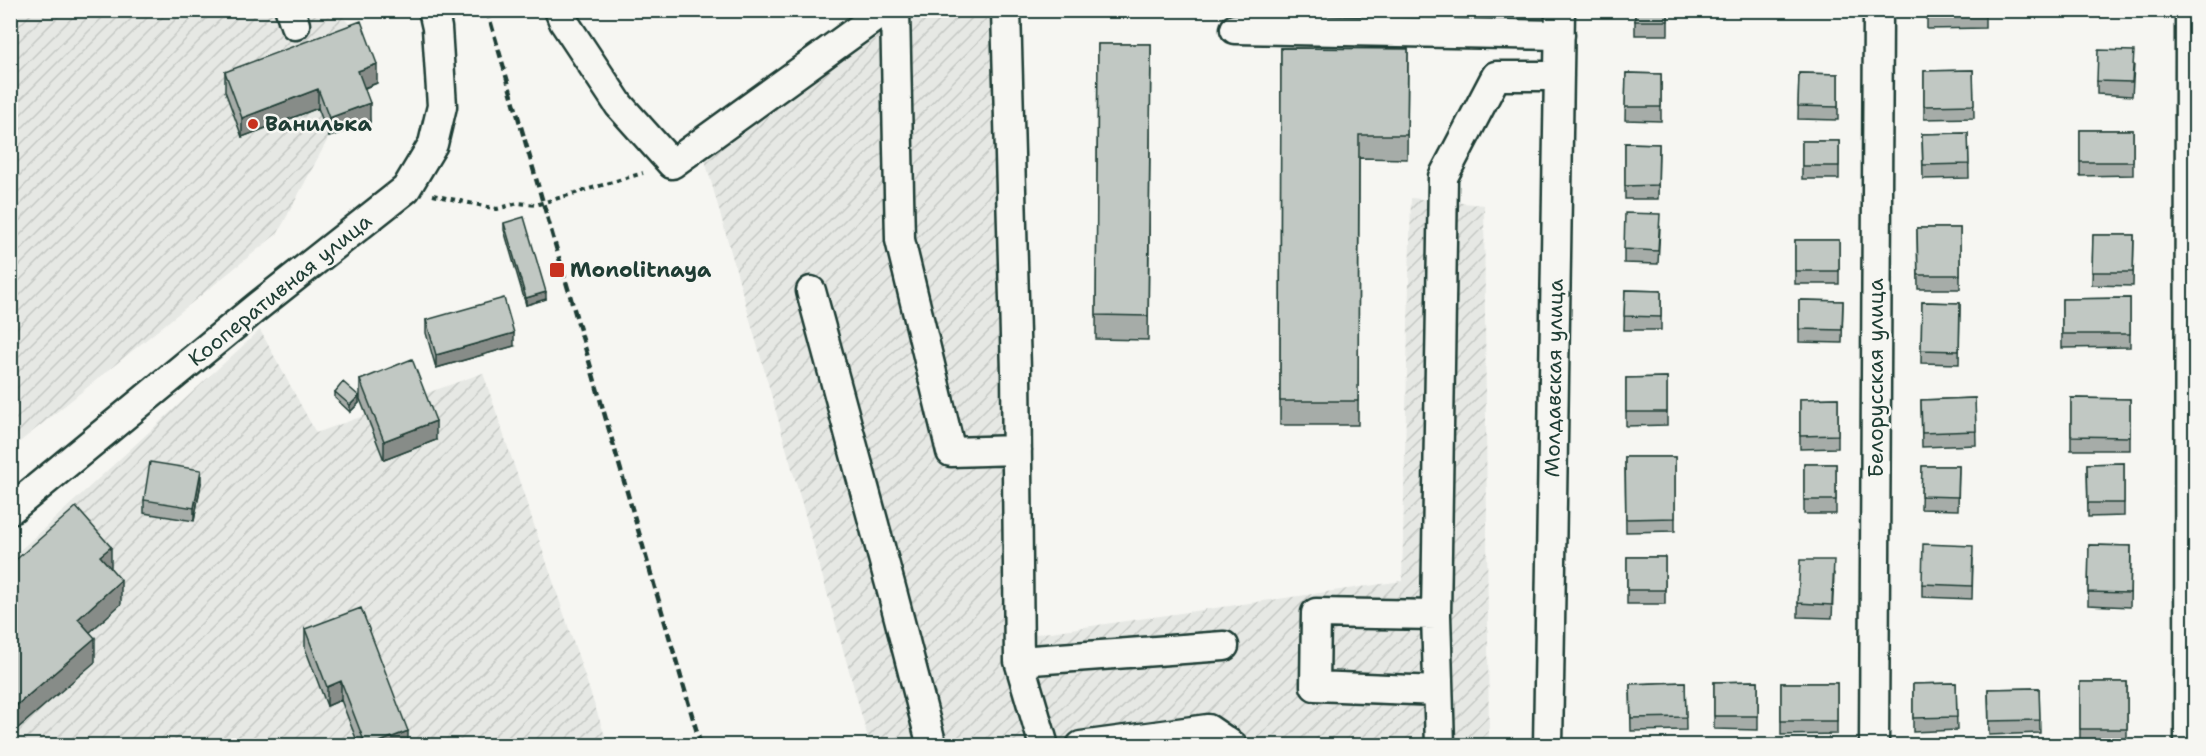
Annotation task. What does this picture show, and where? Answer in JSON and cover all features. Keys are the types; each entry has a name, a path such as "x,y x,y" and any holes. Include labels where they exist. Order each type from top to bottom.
{"street":[{"name":"Кооперативная улица","path":"10,510 258,306 406,189 433,144 441,106 437,28 433,10"},
{"path":"559,10 564,22 619,105 672,164 885,10"},
{"path":"895,10 900,240 951,452 1017,450"},
{"path":"1006,10 1017,450 1019,661 1044,746"},
{"name":"Белорусская улица","path":"1874,746 1878,10"},
{"path":"2189,746 2190,10"},
{"path":"1235,29 1560,23"},
{"name":"Молдавская улица","path":"1548,746 1560,23"},
{"path":"1440,746 1436,615 1443,177 1496,76 1559,76"},
{"path":"811,291 932,746"},
{"path":"1436,615 1316,613 1315,686 1438,690"},
{"path":"1019,661 1224,646"},
{"path":"1081,746 1144,742 1208,729 1233,746"}],"path":[{"path":"406,189 497,209 518,203 535,206 672,164"}],"shaded area":[{"path":"11,11 339,11 361,40 377,83 359,90 370,122 329,137 278,233 11,449"},
{"path":"906,11 994,11 1009,638 1402,581 1411,198 1484,205 1489,745 870,745 705,160"},
{"path":"260,330 316,433 483,373 608,745 11,746 11,559"}],"building":[{"path":"1635,10 1668,10 1668,21 1635,21"},
{"path":"1927,10 1985,10 1985,15 1927,16"},
{"path":"361,21 377,64 358,71 370,103 329,118 318,89 242,118 225,72"},
{"path":"1098,44 1151,44 1148,316 1096,315"},
{"path":"1281,48 1408,49 1407,135 1359,135 1358,401 1280,401"},
{"path":"2098,50 2134,51 2132,82 2097,81"},
{"path":"1973,70 1974,105 1924,106 1924,71"},
{"path":"1626,73 1661,74 1661,107 1625,107"},
{"path":"1799,73 1838,74 1838,107 1798,106"},
{"path":"2080,130 2133,130 2133,162 2080,162"},
{"path":"1968,133 1969,164 1923,165 1922,134"},
{"path":"1802,141 1839,141 1839,166 1802,166"},
{"path":"1625,143 1659,144 1658,185 1625,186"},
{"path":"1625,213 1660,214 1658,251 1624,249"},
{"path":"524,217 546,292 526,298 504,223"},
{"path":"1917,228 1960,228 1960,275 1918,275"},
{"path":"2093,235 2134,235 2133,272 2092,272"},
{"path":"1795,240 1839,240 1839,271 1795,271"},
{"path":"1625,290 1661,291 1661,317 1624,316"},
{"path":"504,298 514,333 436,355 426,320"},
{"path":"2130,298 2130,334 2062,334 2062,299"},
{"path":"1799,300 1843,301 1842,330 1799,329"},
{"path":"1922,302 1960,303 1959,351 1921,350"},
{"path":"412,359 436,421 384,441 360,380"},
{"path":"1667,377 1667,412 1626,412 1626,378"},
{"path":"343,382 359,396 350,405 335,392"},
{"path":"1838,398 1838,435 1800,436 1800,399"},
{"path":"1975,398 1976,431 1922,433 1921,400"},
{"path":"2071,398 2130,399 2130,437 2071,436"},
{"path":"1625,457 1675,457 1675,518 1626,519"},
{"path":"150,462 201,470 194,508 144,500"},
{"path":"2124,463 2124,503 2088,503 2087,464"},
{"path":"1804,464 1836,464 1836,500 1804,500"},
{"path":"1922,466 1959,466 1958,497 1921,496"},
{"path":"76,507 111,547 100,556 121,580 78,619 95,638 10,711 10,565"},
{"path":"1923,544 1973,546 1972,586 1922,584"},
{"path":"2089,545 2131,546 2130,593 2088,592"},
{"path":"1627,557 1665,557 1665,590 1627,590"},
{"path":"1800,560 1834,560 1832,605 1798,603"},
{"path":"361,608 408,731 369,746 366,746 341,681 327,687 305,629"},
{"path":"1758,681 1758,716 1714,716 1714,682"},
{"path":"1685,682 1686,717 1631,718 1630,684"},
{"path":"2080,682 2127,682 2127,729 2080,729"},
{"path":"1781,683 1837,683 1837,721 1781,721"},
{"path":"1956,683 1957,717 1913,718 1913,684"},
{"path":"2039,688 2040,720 1989,721 1988,689"}],"railway":[{"path":"487,10 701,746"}],"place":[{"name":"Ванилька","path":"253,124"},
{"name":"Monolitnaya","path":"557,270"}]}
